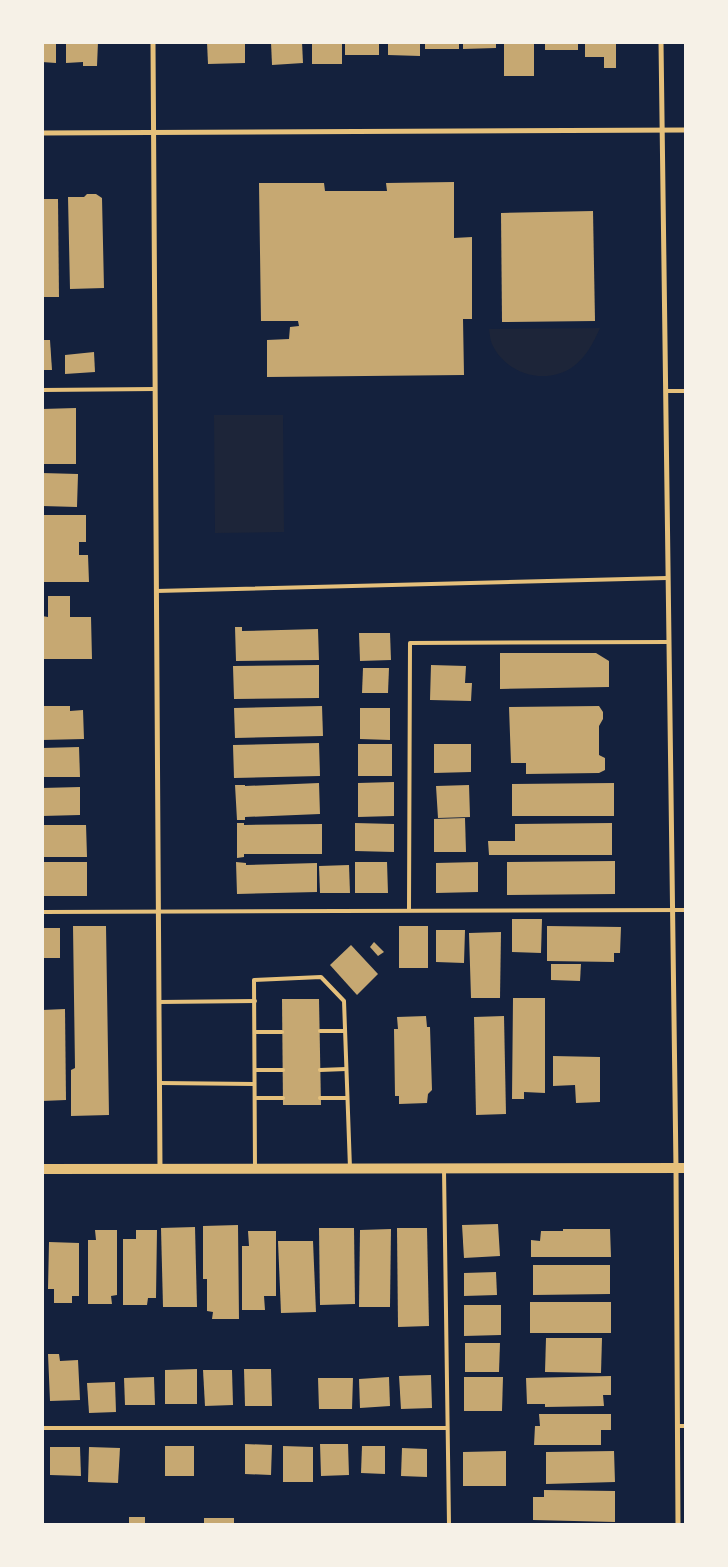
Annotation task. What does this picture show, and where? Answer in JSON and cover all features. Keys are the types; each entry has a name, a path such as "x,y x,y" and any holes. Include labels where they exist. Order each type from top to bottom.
{"main road":[{"path":"42,1169 681,1168"}],"street":[{"path":"153,42 160,1169"},
{"path":"661,42 672,910 681,1168 678,1524"},
{"path":"42,132 686,130"}],"lane":[{"path":"42,390 155,389"},
{"path":"666,392 686,392"},
{"path":"156,591 668,578"},
{"path":"409,910 410,643 669,642"},
{"path":"42,912 686,910"},
{"path":"254,1168 254,980 321,977 344,1001 350,1168"},
{"path":"159,1002 255,1001"},
{"path":"320,1031 345,1031"},
{"path":"255,1032 282,1032"},
{"path":"320,1070 346,1069"},
{"path":"254,1070 283,1070"},
{"path":"160,1083 254,1084"},
{"path":"255,1098 283,1098"},
{"path":"320,1098 347,1098"},
{"path":"444,1168 449,1524"},
{"path":"678,1426 686,1426"},
{"path":"42,1428 447,1428"}],"shaded area":[{"path":"600,328 589,349 574,366 563,372 540,376 517,370 498,355 490,339 489,329"},
{"path":"214,415 283,415 284,532 215,533"}],"building":[{"path":"42,42 56,42 56,63 42,62"},
{"path":"66,42 98,42 97,66 83,66 83,62 66,63"},
{"path":"207,42 245,42 245,63 208,64"},
{"path":"271,42 302,42 303,63 272,65"},
{"path":"312,42 342,42 342,64 312,64"},
{"path":"345,42 379,42 379,55 345,55"},
{"path":"388,42 420,42 420,56 388,55"},
{"path":"425,42 459,42 459,49 425,49"},
{"path":"463,42 496,42 496,48 463,49"},
{"path":"504,42 534,42 534,76 504,76"},
{"path":"545,42 578,42 578,50 545,50"},
{"path":"585,42 616,42 616,68 604,68 604,57 585,57"},
{"path":"454,182 454,238 472,237 472,319 463,319 464,375 267,377 267,340 289,339 290,327 299,326 298,321 261,321 259,183 324,183 325,191 387,191 386,183"},
{"path":"87,194 96,194 102,198 104,288 70,289 68,197 84,197"},
{"path":"42,199 58,199 59,297 42,297"},
{"path":"593,211 595,321 502,322 501,213"},
{"path":"42,340 50,340 52,370 42,370"},
{"path":"94,352 95,372 65,374 65,355"},
{"path":"76,408 76,464 42,464 42,409"},
{"path":"42,473 78,474 77,507 42,506"},
{"path":"42,515 86,515 86,542 79,542 79,555 88,555 89,582 42,582"},
{"path":"48,596 70,596 70,617 91,617 92,659 42,659 42,616 48,617"},
{"path":"235,627 242,627 242,631 318,629 319,660 236,661"},
{"path":"359,633 390,633 391,660 360,661"},
{"path":"500,653 596,653 609,661 609,687 500,689"},
{"path":"319,665 319,698 234,699 233,666"},
{"path":"431,665 466,666 465,683 472,683 471,701 430,700"},
{"path":"363,668 389,668 388,693 362,693"},
{"path":"42,706 70,706 70,711 83,710 84,739 42,740"},
{"path":"322,706 323,736 235,738 234,708"},
{"path":"599,706 603,712 603,719 599,726 599,755 605,758 605,770 599,773 526,774 526,763 511,763 509,707"},
{"path":"360,708 390,708 390,740 360,739"},
{"path":"319,743 320,776 234,778 233,745"},
{"path":"358,744 392,744 392,776 358,776"},
{"path":"434,744 471,744 471,772 434,773"},
{"path":"79,747 80,777 42,777 42,748"},
{"path":"394,782 394,816 358,817 358,783"},
{"path":"319,783 320,814 245,817 245,820 237,820 235,785"},
{"path":"614,783 614,816 512,816 512,784"},
{"path":"469,785 470,817 438,818 436,786"},
{"path":"80,787 80,815 42,816 42,788"},
{"path":"465,818 466,852 434,852 434,819"},
{"path":"237,823 244,823 244,825 322,824 322,854 244,854 244,857 237,858"},
{"path":"355,823 394,824 394,852 355,851"},
{"path":"612,823 612,855 489,855 488,841 515,841 515,824"},
{"path":"42,825 86,825 87,857 42,857"},
{"path":"615,861 615,894 507,895 507,862"},
{"path":"42,862 87,862 87,896 42,896"},
{"path":"236,862 246,863 246,865 317,863 317,892 237,894"},
{"path":"355,862 387,862 388,893 355,893"},
{"path":"478,862 478,892 436,893 436,863"},
{"path":"349,865 350,893 320,893 319,866"},
{"path":"512,919 542,919 541,953 512,952"},
{"path":"73,926 106,926 109,1115 71,1116 71,1070 75,1068"},
{"path":"399,926 428,926 428,968 399,968"},
{"path":"547,926 621,927 620,953 614,953 614,962 547,961"},
{"path":"42,928 60,928 60,958 42,958"},
{"path":"436,930 465,930 464,963 436,962"},
{"path":"501,932 500,998 471,998 469,933"},
{"path":"374,942 384,952 378,956 370,947"},
{"path":"351,945 378,974 357,995 330,965"},
{"path":"551,964 581,964 580,981 551,980"},
{"path":"513,998 545,998 545,1093 524,1092 524,1099 512,1099"},
{"path":"282,999 319,999 321,1105 283,1105"},
{"path":"65,1009 66,1100 42,1101 42,1010"},
{"path":"426,1016 427,1027 430,1027 432,1090 428,1094 427,1103 399,1104 399,1096 395,1096 394,1029 398,1029 397,1017"},
{"path":"504,1016 506,1114 476,1115 474,1017"},
{"path":"553,1056 600,1057 600,1102 576,1103 575,1085 553,1086"},
{"path":"498,1224 500,1256 464,1258 462,1225"},
{"path":"238,1225 239,1319 212,1319 213,1312 207,1311 207,1279 203,1279 203,1226"},
{"path":"195,1227 197,1307 163,1307 161,1228"},
{"path":"319,1228 354,1228 355,1304 320,1305"},
{"path":"397,1228 427,1228 429,1326 398,1327"},
{"path":"391,1229 390,1307 359,1307 360,1230"},
{"path":"563,1229 610,1229 611,1257 531,1257 531,1240 540,1241 541,1231 563,1231"},
{"path":"95,1230 117,1230 117,1295 111,1296 112,1304 88,1304 88,1240 96,1240"},
{"path":"136,1230 157,1230 156,1298 148,1298 147,1305 123,1305 123,1239 136,1239"},
{"path":"248,1231 276,1231 276,1296 264,1296 265,1310 242,1310 242,1246 249,1246"},
{"path":"278,1241 313,1241 316,1312 281,1313"},
{"path":"49,1242 79,1243 79,1296 72,1296 72,1303 54,1303 54,1289 48,1289"},
{"path":"533,1265 610,1265 610,1294 533,1295"},
{"path":"496,1272 497,1295 464,1296 464,1273"},
{"path":"530,1302 611,1302 611,1333 530,1333"},
{"path":"464,1305 501,1305 501,1335 464,1336"},
{"path":"546,1338 602,1338 601,1373 545,1372"},
{"path":"465,1343 500,1343 499,1372 465,1372"},
{"path":"48,1354 59,1354 60,1361 78,1360 80,1400 50,1401"},
{"path":"197,1369 197,1404 165,1404 165,1370"},
{"path":"244,1369 271,1369 272,1406 245,1406"},
{"path":"203,1370 232,1370 233,1405 205,1406"},
{"path":"431,1375 432,1408 401,1409 399,1376"},
{"path":"611,1376 611,1395 603,1395 604,1406 545,1407 545,1404 527,1404 526,1378"},
{"path":"154,1377 155,1405 125,1405 124,1378"},
{"path":"389,1377 390,1406 360,1408 359,1379"},
{"path":"464,1377 503,1377 502,1411 464,1411"},
{"path":"318,1378 353,1378 352,1409 319,1409"},
{"path":"115,1382 116,1412 89,1413 87,1383"},
{"path":"539,1414 611,1414 611,1430 601,1430 601,1445 534,1445 535,1426 540,1426"},
{"path":"245,1444 272,1445 271,1475 245,1474"},
{"path":"320,1444 348,1444 349,1475 321,1476"},
{"path":"165,1446 194,1446 194,1476 165,1476"},
{"path":"283,1446 313,1447 313,1482 283,1482"},
{"path":"362,1446 385,1446 385,1474 361,1473"},
{"path":"50,1447 80,1447 81,1476 50,1475"},
{"path":"89,1447 120,1448 118,1483 88,1482"},
{"path":"402,1448 427,1449 427,1477 401,1476"},
{"path":"506,1451 506,1486 463,1486 463,1452"},
{"path":"614,1451 615,1482 546,1484 546,1452"},
{"path":"544,1490 615,1491 615,1522 533,1520 533,1497 544,1497"},
{"path":"129,1517 145,1517 145,1524 129,1524"},
{"path":"204,1518 234,1518 234,1524 204,1524"}]}
